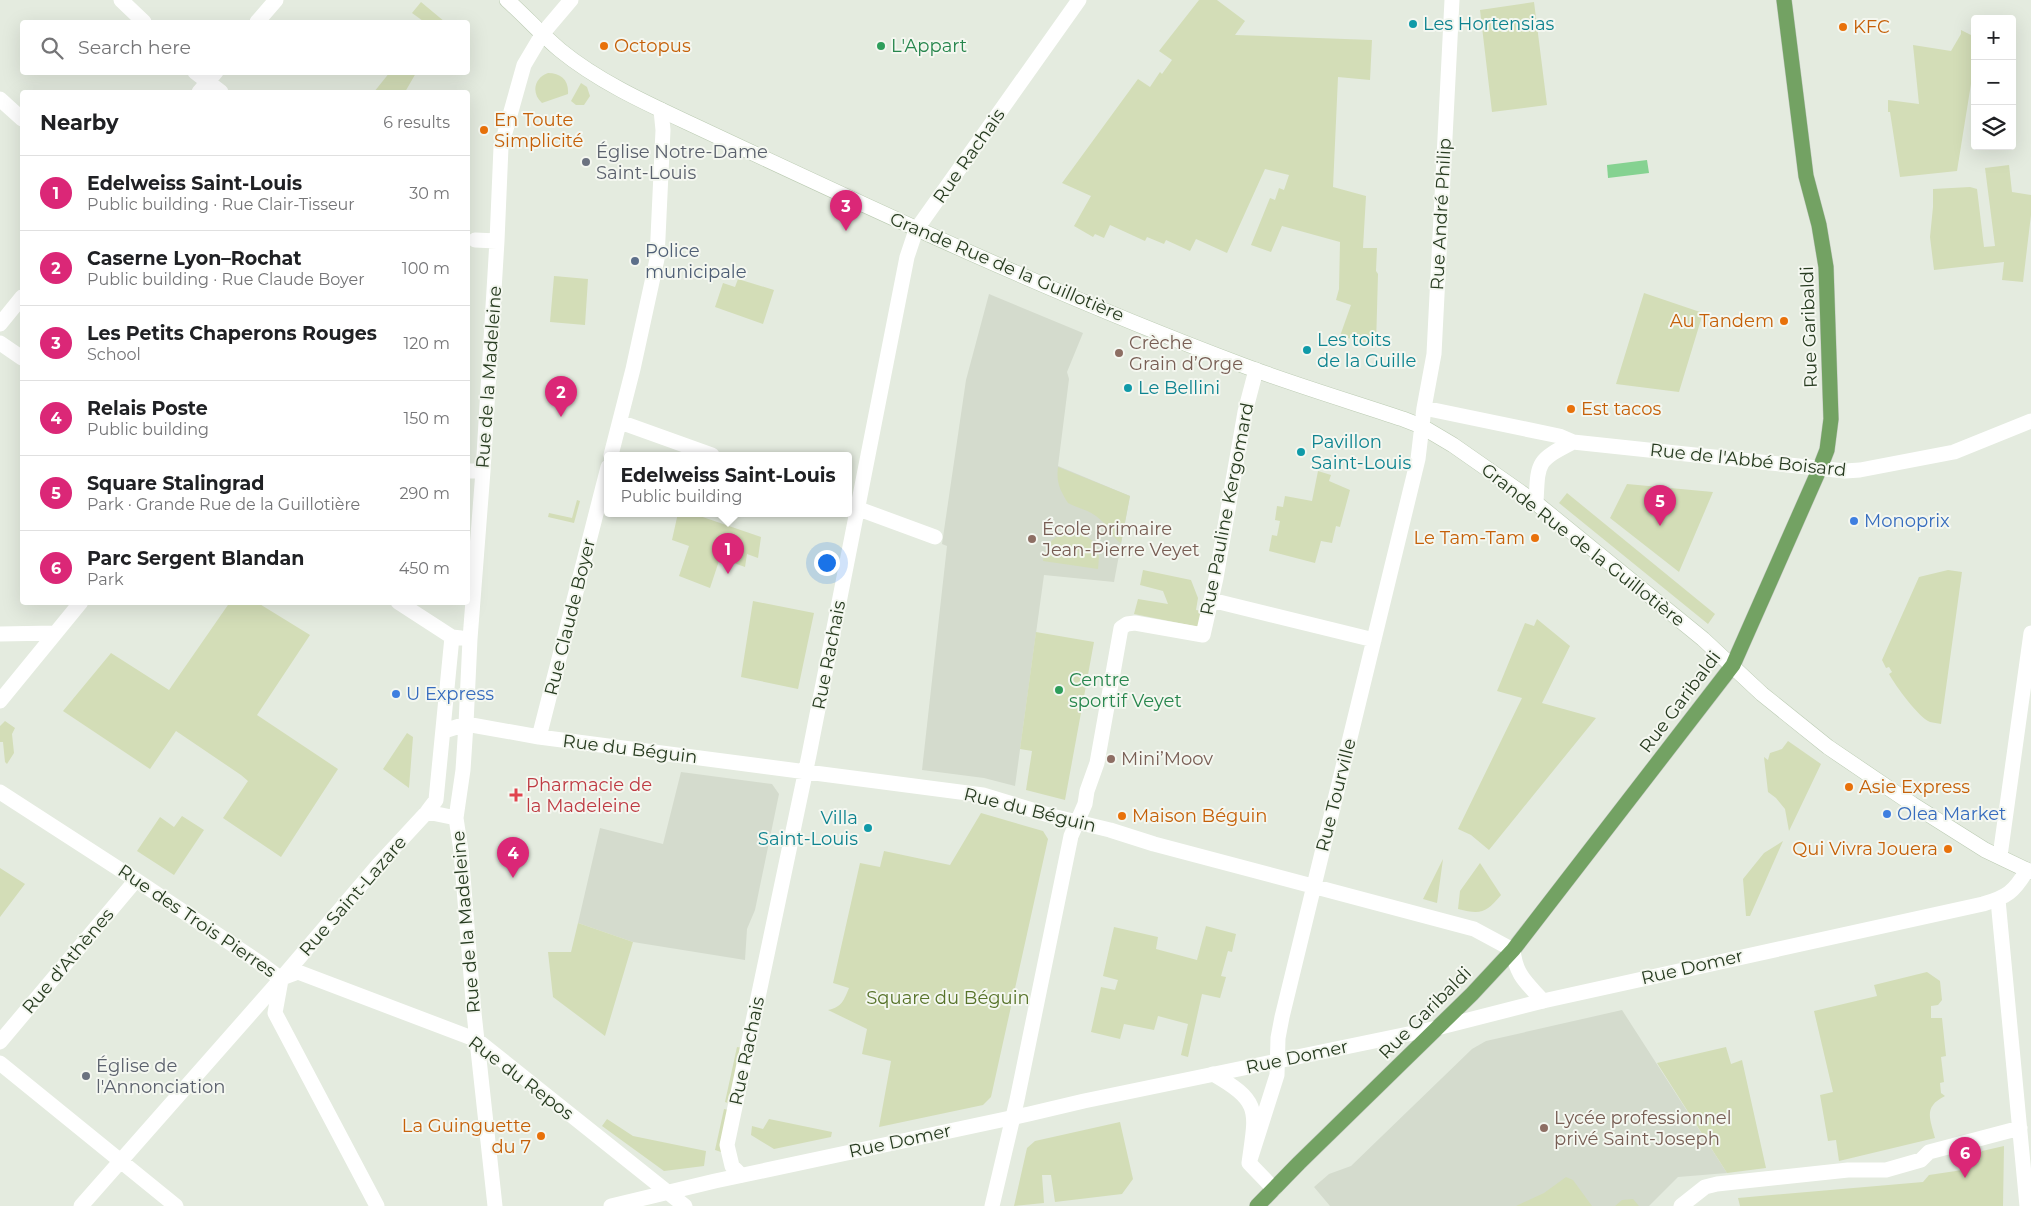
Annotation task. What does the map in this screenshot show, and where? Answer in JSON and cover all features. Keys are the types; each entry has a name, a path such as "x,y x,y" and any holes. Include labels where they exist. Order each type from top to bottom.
{"main road":[{"name":"Rue Garibaldi","path":"1257,1206 1437,1028 1512,950 1733,665 1820,468 1827,450 1831,419 1826,267 1819,225 1806,176 1784,0"}],"street":[{"path":"121,0 142,20"},
{"path":"259,20 276,0"},
{"name":"Grande Rue de la Guillotière","path":"507,0 558,48 580,64 661,110 916,230 1094,305 1256,370 1421,426 1454,445 1536,503 1733,665 1762,694 1828,747 1912,804 1985,850 2029,871"},
{"name":"Rue de la Madeleine","path":"495,1206 477,1040 461,851 456,818 463,770 470,639 498,241 501,147 524,65 543,33 572,0"},
{"name":"Rue Rachais","path":"853,507 907,257 916,230 1079,0"},
{"name":"Rue André Philip","path":"1421,426 1434,354 1452,0"},
{"path":"207,82 218,90"},
{"path":"0,99 20,117"},
{"path":"612,452 657,259 663,130 661,110"},
{"path":"475,240 498,241"},
{"path":"0,324 20,299"},
{"path":"0,343 20,357"},
{"name":"Rue Pauline Kergomard","path":"1076,822 1085,804 1087,791 1097,763 1122,628 1127,624 1135,623 1203,635 1245,412 1256,370"},
{"path":"1424,408 1559,436 1573,442"},
{"name":"Rue de l'Abbé Boisard","path":"1573,442 1820,468 1860,470 1954,452 2031,421"},
{"path":"620,422 704,452"},
{"name":"Rue Tourville","path":"1249,1163 1273,1090 1278,1062 1278,1038 1282,1017 1414,477 1421,426"},
{"path":"1536,503 1537,476 1541,463 1548,454 1573,442"},
{"path":"470,471 483,471"},
{"name":"Rue Claude Boyer","path":"539,737 604,483"},
{"path":"853,507 935,537"},
{"name":"Rue Rachais","path":"742,1175 732,1166 727,1145 806,771 851,517"},
{"path":"1211,600 1374,640"},
{"path":"0,701 78,605"},
{"path":"403,605 452,637 470,639"},
{"path":"2000,856 2031,632"},
{"path":"0,634 55,633"},
{"path":"427,812 436,800 452,637"},
{"name":"Rue du Béguin","path":"444,731 466,724 539,737 982,795 1474,930 1512,950"},
{"name":"Rue des Trois Pierres","path":"0,792 260,962 281,979 275,1012 377,1206"},
{"name":"Rue de la Madeleine","path":"427,812 456,818"},
{"name":"Rue Saint-Lazare","path":"81,1206 281,979 378,865 427,812"},
{"path":"992,1206 1076,822"},
{"name":"Rue Domer","path":"611,1206 742,1175 1437,1028 1543,1001 1998,900 2015,889 2029,871"},
{"name":"Rue d'Athènes","path":"0,1042 136,880"},
{"path":"1998,900 2027,1206"},
{"path":"1512,950 1514,964 1521,978 1543,1001"},
{"name":"Rue du Repos","path":"281,979 298,972 477,1040 651,1178 667,1194 685,1206"},
{"path":"0,1063 176,1206"},
{"path":"1213,1074 1236,1087 1247,1098 1254,1114 1249,1163 1274,1189"},
{"path":"1681,1206 1705,1187 1717,1184 1848,1170 1886,1170 1921,1160 1929,1152 2020,1128"}],"shaded area":[{"path":"1647,160 1649,173 1608,178 1607,165"},
{"name":"École primaire Jean-Pierre Veyet","path":"989,294 1083,333 1067,372 1069,379 1058,466 1130,496 1114,582 1044,575 1015,786 984,778 922,770 947,546 942,544 966,380"},
{"path":"681,772 772,784 779,794 755,910 747,929 745,960 633,942 578,923 600,828 663,844"},
{"name":"Lycée professionnel privé Saint-Joseph","path":"1622,1010 1727,1173 1678,1177 1649,1206 1330,1206 1314,1187 1329,1174 1351,1166 1472,1049 1486,1041"}],"green space":[{"path":"1199,0 1217,0 1245,21 1235,35 1372,40 1370,80 1338,77 1333,187 1366,196 1363,248 1377,248 1376,345 1340,336 1351,305 1336,300 1339,289 1340,242 1282,226 1271,252 1251,245 1270,198 1275,200 1279,188 1284,190 1289,175 1265,169 1227,253 1196,239 1190,251 1166,240 1164,244 1147,237 1145,241 1110,225 1104,238 1095,234 1093,237 1074,226 1091,196 1062,183 1138,79 1150,87 1160,72 1162,74 1172,60 1159,51"},
{"path":"421,2 443,20 422,20 412,13"},
{"path":"1534,2 1547,105 1492,112 1480,10"},
{"path":"1961,30 1971,35 1971,84 1957,171 1900,177 1890,112 1888,112 1888,100 1919,104 1913,45 1951,51 1961,34"},
{"path":"548,73 557,74 566,81 568,94 542,103 535,90 540,78"},
{"path":"388,75 415,75 406,90 376,90"},
{"path":"581,83 587,87 590,96 584,105 576,105 571,101"},
{"path":"2009,165 2012,192 2031,195 2031,215 2023,282 2002,280 2004,262 1934,270 1930,237 1933,189 1970,187 1977,189 1984,247 1995,246 1985,168"},
{"path":"554,276 588,279 585,325 550,322"},
{"path":"738,279 774,290 763,324 715,307 723,283 735,287"},
{"path":"1644,293 1703,313 1679,392 1616,384"},
{"path":"1058,467 1130,496 1121,543 1115,539 1099,518 1068,503 1059,486"},
{"path":"1318,471 1331,475 1329,481 1350,490 1340,527 1336,526 1332,543 1321,541 1315,563 1269,551 1272,535 1277,536 1280,521 1275,520 1277,506 1283,507 1285,496 1312,501"},
{"path":"1627,484 1713,492 1679,572 1610,518"},
{"path":"1567,493 1715,614 1708,624 1559,503"},
{"path":"577,500 580,501 574,523 548,517 549,513 572,518"},
{"path":"677,517 703,517 761,537 758,558 747,554 745,567 720,558 710,588 679,576 689,546 672,540"},
{"path":"1068,532 1084,535 1096,543 1099,557 1098,569 1043,561 1050,542 1057,536"},
{"path":"1143,570 1191,580 1198,598 1196,610 1202,611 1199,627 1134,614 1138,599 1168,604 1163,591 1140,585"},
{"path":"1948,570 1962,572 1941,724 1930,722 1913,708 1889,674 1892,672 1889,667 1886,668 1882,660 1919,577"},
{"path":"753,601 814,613 798,689 741,677"},
{"path":"228,605 261,605 310,635 257,715 338,769 281,857 223,818 248,781 176,731 150,769 63,711 111,653 169,690"},
{"path":"1537,619 1570,646 1542,703 1596,718 1489,850 1471,835 1458,829 1522,698 1497,691 1525,623 1534,626"},
{"path":"1036,632 1094,642 1065,800 1026,790 1032,751 1020,749"},
{"path":"5,721 15,728 12,734 14,753 7,764 5,762 3,742 0,742 0,726"},
{"path":"407,733 413,737 409,788 383,769"},
{"path":"1788,741 1821,764 1789,831 1785,809 1768,792 1764,757 1768,760 1770,753 1782,749"},
{"name":"Square du Béguin","path":"981,813 1043,831 1048,839 991,1097 983,1105 879,1127 891,1061 862,1054 867,1029 828,1010 842,1002 849,988 833,983 860,863 880,867 884,851 950,865"},
{"path":"182,816 204,830 174,875 137,851 160,817 174,827"},
{"path":"1783,841 1750,916 1746,916 1743,879 1764,853"},
{"path":"1443,859 1437,903 1423,899"},
{"path":"1480,863 1501,895 1491,906 1482,911 1472,912 1458,909 1460,891"},
{"path":"0,868 25,884 0,917"},
{"path":"578,923 633,942 605,1036 553,997 548,952 571,952"},
{"path":"1206,926 1236,934 1232,952 1228,951 1221,976 1226,977 1220,998 1202,994 1188,1057 1181,1055 1188,1024 1158,1016 1154,1030 1124,1024 1120,1039 1091,1032 1101,987 1115,990 1118,980 1103,976 1114,927 1158,937 1156,949 1197,960"},
{"path":"1927,972 1940,981 1942,1000 1938,1005 1931,1006 1931,1018 1942,1018 1946,1056 1941,1057 1944,1082 1940,1083 1941,1093 1945,1096 1933,1104 1930,1114 1935,1138 1839,1161 1836,1140 1828,1141 1820,1095 1833,1092 1814,1011 1877,996 1874,985"},
{"path":"737,1047 743,1048 731,1104 725,1102"},
{"path":"1726,1047 1731,1064 1742,1060 1766,1168 1727,1173 1657,1063"},
{"path":"724,1109 729,1110 721,1152 715,1150"},
{"path":"607,1119 633,1136 706,1151 704,1166 664,1171 602,1126"},
{"path":"769,1119 832,1132 831,1137 774,1149 751,1135 752,1126 763,1129"},
{"path":"1120,1122 1133,1179 1122,1194 1055,1202 1051,1175 1042,1175 1044,1203 1014,1206 1027,1148 1035,1141"},
{"path":"2004,1146 2003,1206 1740,1206 1738,1198 1923,1182 1929,1175 1969,1169 1982,1151"},
{"path":"1566,1177 1573,1180 1592,1206 1516,1206 1544,1193"},
{"path":"1633,1199 1639,1206 1615,1206 1622,1200"}],"place":[{"name":"Les Hortensias","path":"1413,24"},
{"name":"KFC","path":"1843,27"},
{"name":"Octopus","path":"604,46"},
{"name":"L'Appart","path":"881,46"},
{"name":"En Toute Simplicité","path":"484,130"},
{"name":"Église Notre-Dame Saint-Louis","path":"586,162"},
{"name":"Les Petits Chaperons Rouges","path":"846,231"},
{"name":"Police municipale","path":"635,261"},
{"name":"Au Tandem","path":"1784,321"},
{"name":"Les toits de la Guille","path":"1307,350"},
{"name":"Crèche Grain d’Orge","path":"1119,353"},
{"name":"Le Bellini","path":"1128,388"},
{"name":"Est tacos","path":"1571,409"},
{"name":"Caserne Lyon–Rochat","path":"561,417"},
{"name":"Pavillon Saint-Louis","path":"1301,452"},
{"name":"Monoprix","path":"1854,521"},
{"name":"Square Stalingrad","path":"1660,526"},
{"name":"Le Tam-Tam","path":"1535,538"},
{"name":"École primaire Jean-Pierre Veyet","path":"1032,539"},
{"name":"Edelweiss Saint-Louis","path":"728,574"},
{"name":"Centre sportif Veyet","path":"1059,690"},
{"name":"U Express","path":"396,694"},
{"name":"Mini’Moov","path":"1111,759"},
{"name":"Asie Express","path":"1849,787"},
{"name":"Pharmacie de la Madeleine","path":"516,795"},
{"name":"Olea Market","path":"1887,814"},
{"name":"Maison Béguin","path":"1122,816"},
{"name":"Villa Saint-Louis","path":"868,828"},
{"name":"Qui Vivra Jouera","path":"1948,849"},
{"name":"Relais Poste","path":"513,878"},
{"name":"Église de l'Annonciation","path":"86,1076"},
{"name":"Lycée professionnel privé Saint-Joseph","path":"1544,1128"},
{"name":"La Guinguette du 7","path":"541,1136"},
{"name":"Parc Sergent Blandan","path":"1965,1178"}]}
